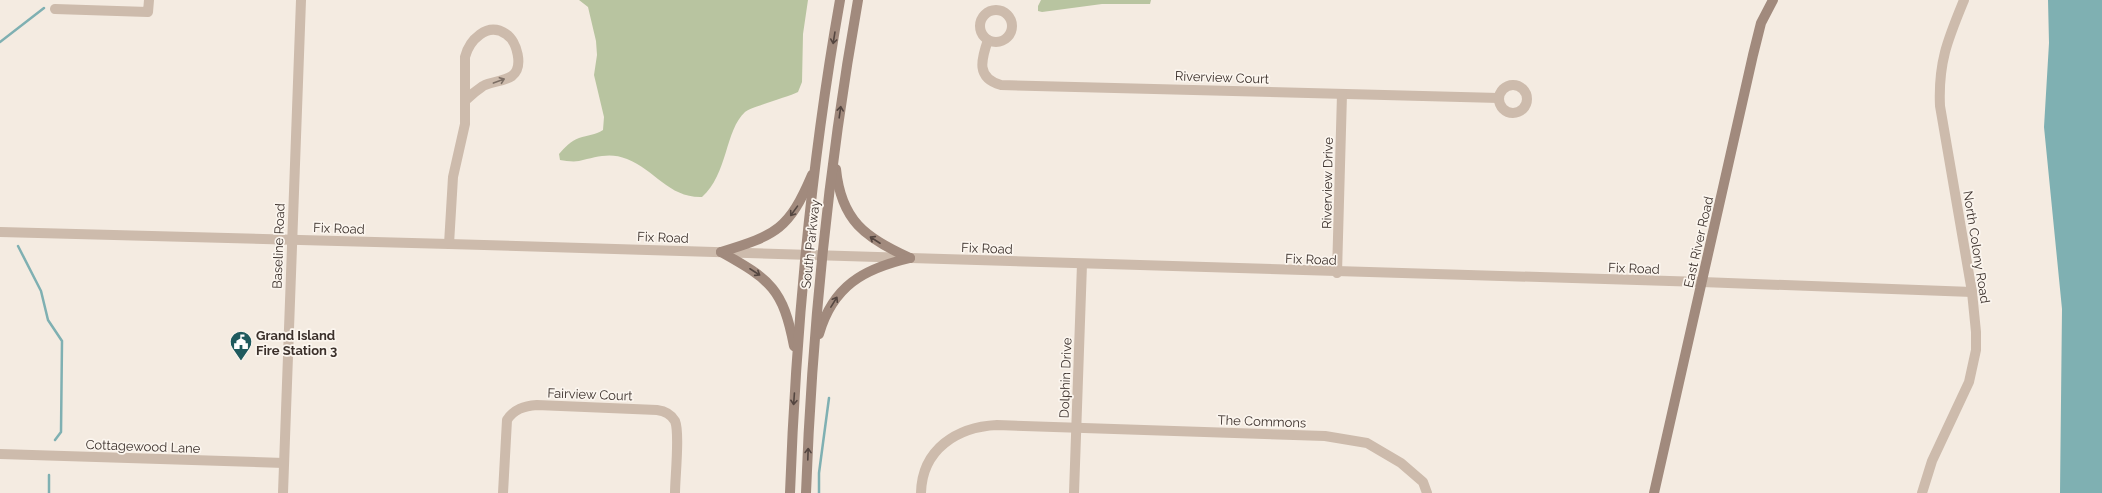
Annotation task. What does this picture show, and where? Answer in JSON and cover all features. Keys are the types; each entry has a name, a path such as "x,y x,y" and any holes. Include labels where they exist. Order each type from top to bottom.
{"main road":[{"name":"South Parkway","path":"790,493 797,360 806,255 827,82 840,0"},
{"name":"South Parkway","path":"806,493 812,365 822,256 834,151 858,0"},
{"name":"East River Road","path":"1654,493 1757,39 1765,15 1773,0"},
{"path":"834,151 837,180 841,196 852,219 861,230 873,240 910,258"},
{"path":"721,252 752,243 781,226 798,205 817,164"},
{"path":"721,252 761,276 777,293 785,308 797,360"},
{"path":"812,365 823,320 836,297 844,288 864,274 910,258"}],"street":[{"path":"55,9 148,12 149,0"},
{"name":"Baseline Road","path":"283,493 301,0"},
{"name":"North Colony Road","path":"1922,493 1932,461 1969,382 1973,367 1976,332 1972,292 1940,106 1939,88 1940,70 1946,46 1964,0"},
{"path":"450,244 453,177 465,124 465,57 468,48 479,34 494,31 506,34 511,39 518,53 516,70 513,75 483,86 466,100"},
{"name":"Riverview Court","path":"988,40 982,59 982,66 990,80 1001,85 1499,98"},
{"name":"Riverview Drive","path":"1337,272 1342,94"},
{"name":"Fix Road","path":"0,232 721,252 1702,282 1972,292"},
{"name":"Dolphin Drive","path":"1074,493 1082,264"},
{"name":"Fairview Court","path":"503,493 507,420 510,415 521,408 537,405 657,410 668,413 674,420 677,431 675,493"},
{"name":"The Commons","path":"921,493 924,477 934,454 944,444 962,432 980,426 997,424 1325,436 1367,443 1401,463 1423,482 1427,493"},
{"name":"Cottagewood Lane","path":"0,454 284,463"}],"green space":[{"path":"579,0 808,0 803,34 802,82 798,92 754,107 745,112 738,120 717,177 702,197 680,193 637,164 621,157 603,156 579,161 560,160 559,154 571,143 579,138 603,130 604,117 594,75 597,55 596,41 588,7"},
{"path":"1041,0 1151,0 1150,4 1102,4 1042,12 1038,11 1038,6"}],"water":[{"path":"2048,0 2102,0 2102,493 2060,493 2062,309 2044,127 2049,43"}],"waterway":[{"path":"0,42 44,8"},
{"path":"18,246 41,291 48,320 62,341 61,432 55,440"},
{"path":"819,493 819,473 829,398"},
{"path":"49,475 49,493"}],"place":[{"name":"Grand Island Fire Station 3","path":"241,362"}]}
